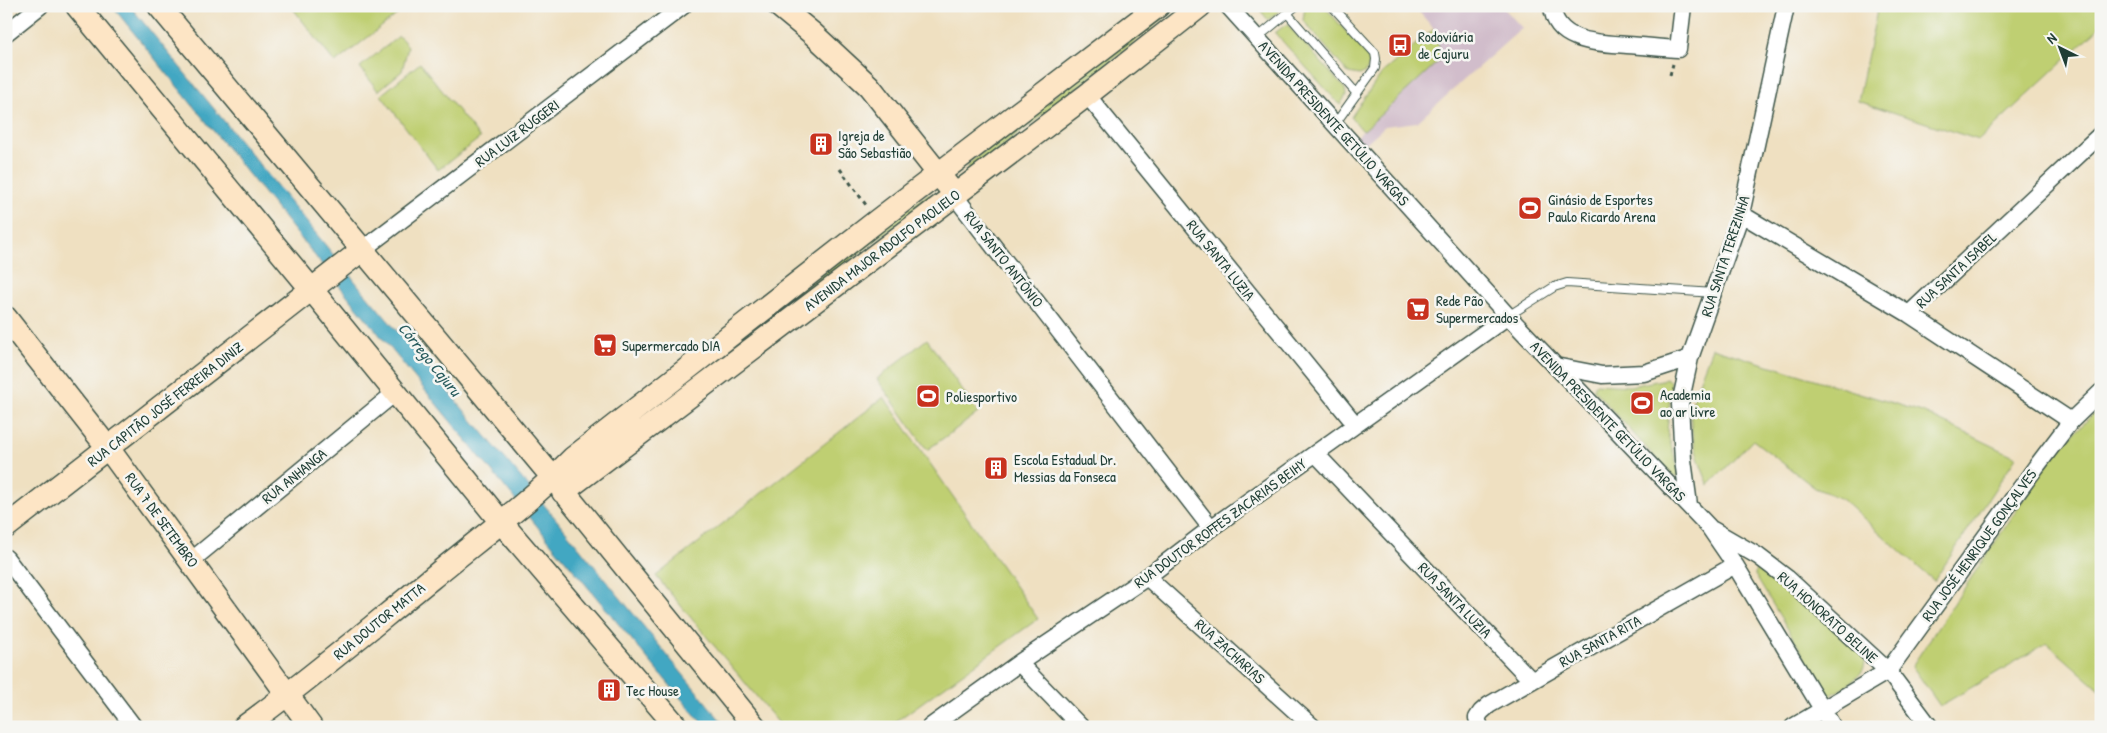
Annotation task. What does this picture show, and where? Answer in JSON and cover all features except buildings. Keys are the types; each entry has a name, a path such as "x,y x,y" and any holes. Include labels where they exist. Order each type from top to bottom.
{"main road":[{"path":"77,6 318,285 396,392 506,517 677,727"},
{"path":"159,6 357,255 558,485 755,727"},
{"name":"RUA SANTO ANTÔNIO","path":"779,6 813,34 869,86 954,195"},
{"name":"AVENIDA MAJOR ADOLFO PAOLIELO","path":"558,485 573,458 878,220 1158,6"},
{"name":"AVENIDA MAJOR ADOLFO PAOLIELO","path":"535,494 558,485 954,195 1087,96 1200,6"},
{"name":"RUA CAPITÃO JOSÉ FERREIRA DINIZ","path":"6,527 357,255"},
{"name":"RUA 7 DE SETEMBRO","path":"6,318 108,448 192,560 311,727"},
{"name":"RUA DOUTOR MATTA","path":"244,727 288,695 535,494"}],"street":[{"path":"6,33 40,6"},
{"name":"RUA LUIZ RUGGERI","path":"357,255 683,6"},
{"name":"AVENIDA PRESIDENTE GETÚLIO VARGAS","path":"1228,6 1508,316 1709,527 1735,565 1833,727"},
{"path":"1552,6 1556,21 1561,28 1578,39 1595,43 1678,49 1683,6"},
{"name":"RUA SANTA TEREZINHA","path":"1689,505 1683,460 1680,404 1690,358 1715,293 1741,214 1786,6"},
{"name":"RUA SANTA LUZIA","path":"1087,96 1355,424"},
{"name":"RUA SANTA ISABEL","path":"1741,214 1909,314 2101,134"},
{"name":"RUA SANTO ANTÔNIO","path":"954,195 1211,528"},
{"path":"1909,314 2071,421"},
{"name":"RUA DOUTOR ROFFES ZACARIAS BEIHY","path":"930,727 1019,663 1146,577 1355,424 1508,316"},
{"path":"1555,366 1602,375 1644,373 1690,358"},
{"name":"RUA ANHANGA","path":"192,560 396,392"},
{"name":"RUA JOSÉ HENRIQUE GONÇALVES","path":"1888,671 2071,421 2101,392"},
{"name":"RUA SANTA LUZIA","path":"1316,454 1531,680"},
{"name":"RUA HONORATO BELINE","path":"1709,527 1758,556 1787,578 1888,671 1930,727"},
{"path":"6,558 134,727"},
{"name":"RUA SANTA RITA","path":"1480,727 1477,718 1481,712 1531,680 1735,565"},
{"name":"RUA ZACHARIAS","path":"1146,577 1313,727"},
{"path":"1019,663 1081,727"},
{"path":"1793,727 1888,671"}],"lane":[{"path":"1257,38 1296,6"},
{"path":"1332,6 1374,53 1376,59 1375,68 1335,124"},
{"path":"1287,13 1357,94"},
{"path":"1508,316 1554,287 1567,283 1715,293"}],"path":[{"path":"840,169 878,220"}],"shaded area":[{"path":"1414,6 1502,6 1522,28 1417,122 1385,126 1358,150 1351,142 1442,58 1434,29"}],"green space":[{"path":"291,6 408,6 335,63"},
{"path":"1170,6 1178,7 974,169 968,168 969,163"},
{"path":"1257,6 1286,6 1268,20"},
{"path":"1305,6 1324,6 1368,57 1369,66 1365,72 1360,75 1348,73 1303,20"},
{"path":"1878,6 2101,6 2101,26 1979,140 1858,101"},
{"path":"1285,25 1288,25 1345,89 1346,95 1340,105 1275,33"},
{"path":"1434,29 1442,58 1363,131 1351,117 1382,73"},
{"path":"399,36 408,46 402,71 378,91 360,67"},
{"path":"420,63 480,138 438,170 381,95"},
{"path":"928,194 931,197 930,199 583,464 578,459"},
{"name":"Poliesportivo","path":"927,339 978,413 927,450 877,379"},
{"path":"1712,348 1922,412 2016,457 1934,581 1842,499 1815,488 1753,440 1709,485 1696,449 1691,410 1694,396"},
{"path":"1667,379 1671,382 1671,386 1667,432 1679,471 1679,475 1676,477 1672,476 1594,390 1596,384 1630,386"},
{"path":"884,397 1038,619 888,727 782,727 656,576"},
{"path":"2101,406 2101,691 2047,643 1940,706 1912,666 2055,453"},
{"path":"1756,568 1764,569 1864,656 1865,663 1863,669 1854,680 1829,697 1755,575"}],"water":[{"path":"112,6 130,6 359,286 551,513 726,727 705,727 481,458"}],"place":[{"name":"Rodoviária de Cajuru","path":"1400,45"},
{"name":"Igreja de São Sebastião","path":"821,144"},
{"name":"Ginásio de Esportes Paulo Ricardo Arena","path":"1530,208"},
{"name":"Rede Pão Supermercados","path":"1418,309"},
{"name":"Supermercado DIA","path":"605,345"},
{"name":"Poliesportivo","path":"928,396"},
{"name":"Academia ao ar livre","path":"1642,403"},
{"name":"Escola Estadual Dr. Messias da Fonseca","path":"996,468"},
{"name":"Tec House","path":"609,690"}],"water label":[{"name":"Córrego Cajuru","path":"430,359"}]}
